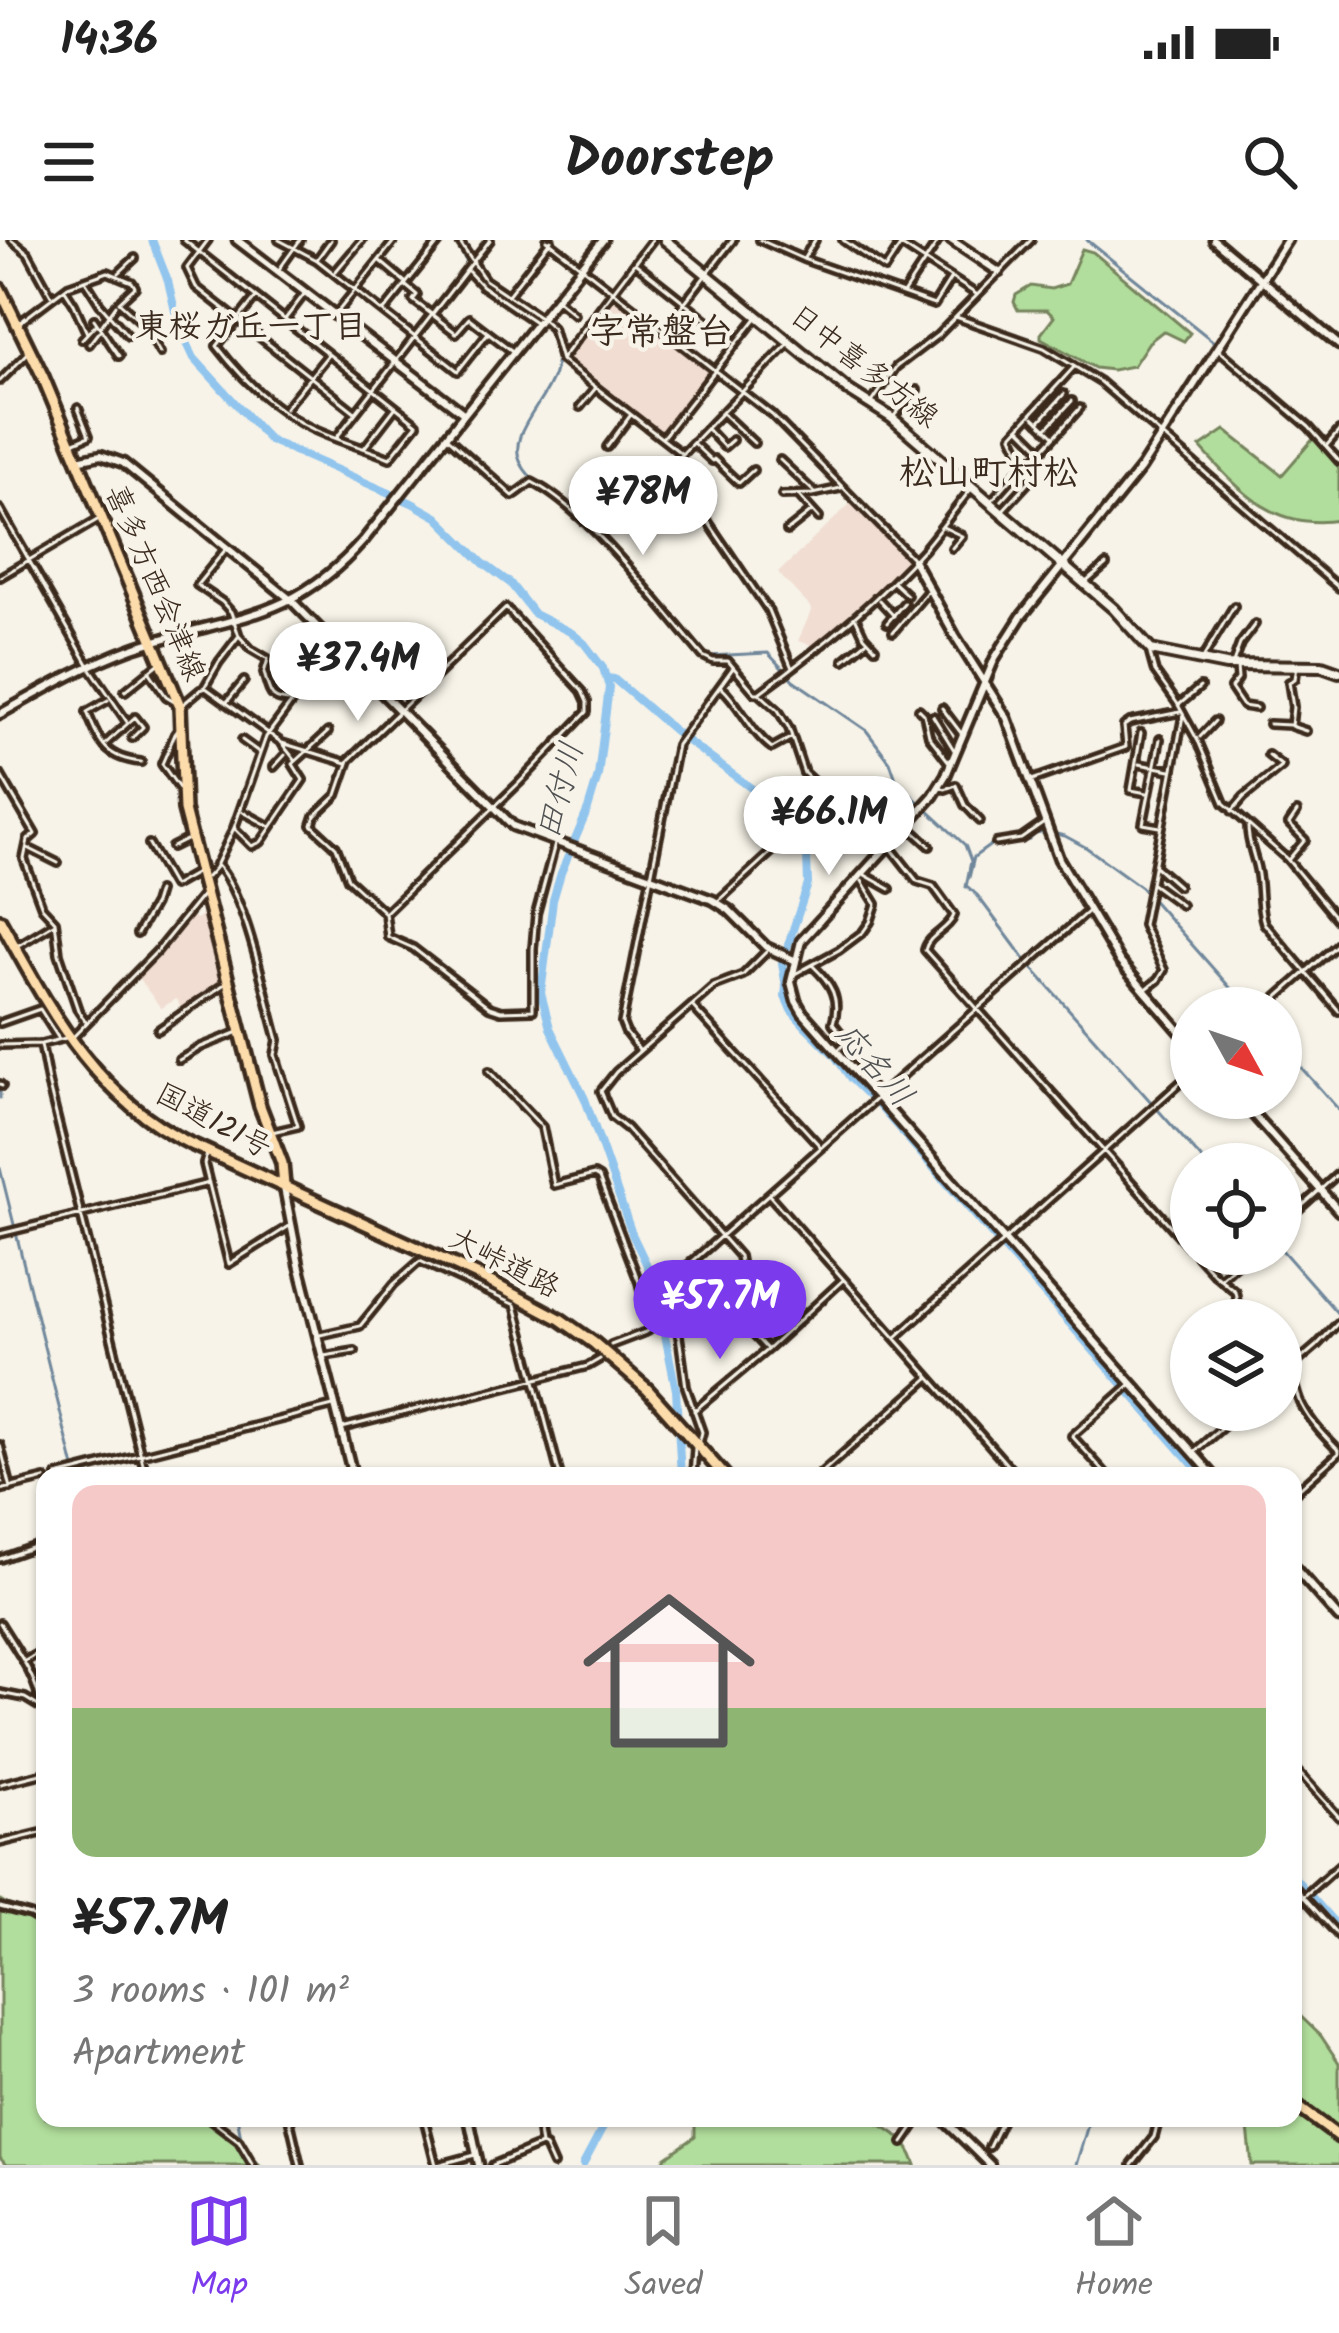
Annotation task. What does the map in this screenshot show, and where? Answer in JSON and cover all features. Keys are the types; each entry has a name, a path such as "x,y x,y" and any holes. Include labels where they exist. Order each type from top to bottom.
{"main road":[{"name":"日中喜多方線","path":"665,240 848,390 892,418 1120,615 1151,650"},
{"name":"喜多方西会津線","path":"0,290 31,350 179,704 182,791 240,1031 260,1106 282,1163 284,1186"},
{"path":"1151,650 1234,665 1297,665 1339,672"},
{"path":"1326,667 1339,661"},
{"name":"国道121号","path":"0,920 64,1039 120,1096 158,1126 284,1186"},
{"name":"大峠道路","path":"284,1186 530,1301 594,1343 662,1405 717,1467"},
{"path":"1302,2110 1339,2137"}],"street":[{"path":"12,240 28,253 52,296"},
{"path":"184,240 417,424 390,458 303,424 249,382 217,346 256,297"},
{"path":"208,240 187,268 196,287 355,412"},
{"path":"237,240 463,413"},
{"path":"279,240 317,260 458,371 488,333"},
{"path":"277,271 300,240"},
{"path":"317,260 331,240"},
{"path":"335,274 362,240"},
{"path":"334,316 394,240"},
{"path":"383,313 441,240"},
{"path":"458,240 482,286 554,331 561,359 682,454"},
{"path":"335,438 490,240"},
{"path":"0,714 89,666 154,641 233,621 318,585 341,566 388,509 602,240"},
{"path":"561,359 652,240"},
{"path":"663,330 733,240"},
{"path":"760,240 934,305 951,278"},
{"path":"803,259 815,240"},
{"path":"843,240 885,268 901,245"},
{"path":"893,240 977,295"},
{"path":"903,294 939,240"},
{"path":"951,240 999,272"},
{"path":"871,404 896,367 921,350 1031,240"},
{"path":"1214,240 1339,345"},
{"path":"1271,240 1281,248"},
{"path":"788,958 940,785 984,681 1021,617 1141,468 1287,240"},
{"path":"508,296 549,241 772,415 913,560 1007,718 1060,859 1120,962 1170,1020"},
{"path":"117,275 136,258"},
{"path":"379,260 417,295 413,300 456,333 469,318 513,351"},
{"path":"635,263 736,343"},
{"path":"470,267 538,320"},
{"path":"17,325 52,296 85,280 108,272 132,282 135,287 82,339"},
{"path":"85,280 128,336"},
{"path":"64,289 87,333"},
{"path":"285,319 305,292"},
{"path":"555,298 574,314"},
{"path":"119,302 149,329 160,352"},
{"path":"662,439 758,314"},
{"path":"956,317 1035,345 1100,382 1339,588"},
{"path":"89,344 97,325"},
{"path":"97,325 119,356"},
{"path":"596,534 671,465 791,341"},
{"path":"1216,348 1270,392 1339,461"},
{"path":"0,381 31,350"},
{"path":"283,410 329,354"},
{"path":"1024,463 1012,435 1075,365"},
{"path":"580,407 596,388"},
{"path":"892,418 917,390"},
{"path":"1039,422 1064,394"},
{"path":"1046,429 1072,401"},
{"path":"365,447 396,407"},
{"path":"70,444 89,436 77,408"},
{"path":"990,502 1080,408"},
{"path":"722,413 754,443"},
{"path":"607,447 632,415"},
{"path":"1031,415 1054,436"},
{"path":"1019,427 1042,450"},
{"path":"706,429 724,447 732,440"},
{"path":"1326,446 1339,431"},
{"path":"446,436 513,496 536,483 596,534 703,656 728,661 755,693 778,710 790,728 803,773 888,848 917,881 933,886 953,913 952,922 925,950 1170,1225"},
{"path":"693,443 740,483 753,470"},
{"path":"76,460 101,454 124,463 228,547 291,600 513,826 717,902 769,950 788,958"},
{"path":"781,460 816,494"},
{"path":"671,465 689,500 768,610 793,668"},
{"path":"1002,512 1036,474"},
{"path":"782,495 843,488"},
{"path":"759,693 832,639 877,597 972,488"},
{"path":"798,496 819,518"},
{"path":"0,509 89,666 127,722"},
{"path":"787,531 812,511"},
{"path":"0,577 101,518"},
{"path":"941,526 962,536 952,548"},
{"path":"228,547 197,584 225,605 239,636 268,659 264,673 274,698 293,701"},
{"path":"1084,584 1106,565"},
{"path":"892,581 907,596"},
{"path":"893,632 929,591"},
{"path":"877,597 894,616"},
{"path":"887,623 904,603"},
{"path":"1202,659 1234,605"},
{"path":"385,913 585,716 588,707 582,691 506,608 347,763 337,795 312,825 336,847 348,879 385,913 388,937 413,948 501,1011 533,1010 536,914 559,843"},
{"path":"854,617 875,648"},
{"path":"1255,624 1240,644 1234,665 1238,680 1231,688 1243,706 1256,708"},
{"path":"149,671 166,696 179,704 204,688 239,636"},
{"path":"844,660 867,640"},
{"path":"1151,650 1155,671 1197,739 1219,795 1231,812 1288,860 1339,922"},
{"path":"149,844 172,886 201,876 216,864 269,734 293,701 319,685 347,657"},
{"path":"124,691 161,661"},
{"path":"1297,665 1295,679 1289,682 1292,725 1306,731"},
{"path":"640,1051 622,1022 677,745 734,667"},
{"path":"226,704 244,681"},
{"path":"719,686 767,746 792,737"},
{"path":"1144,991 1164,970 1143,925 1181,710 1200,687"},
{"path":"204,688 282,743 347,763"},
{"path":"109,699 87,712 103,746 125,760 141,762"},
{"path":"942,708 962,734"},
{"path":"919,709 929,736 951,762"},
{"path":"1127,746 1124,726 1130,722 1181,710"},
{"path":"932,716 956,751"},
{"path":"103,746 135,717 142,726 132,738"},
{"path":"1197,739 1215,721"},
{"path":"1269,724 1292,725"},
{"path":"181,729 162,764 182,791"},
{"path":"234,828 255,846 303,780 292,766 295,760 328,732"},
{"path":"1141,733 1131,790 1149,793"},
{"path":"1160,739 1143,824 1162,828"},
{"path":"242,740 260,753"},
{"path":"282,743 295,760"},
{"path":"1032,781 1127,746 1138,749"},
{"path":"274,767 287,752"},
{"path":"1231,812 1282,766 1268,754"},
{"path":"1136,764 1173,770"},
{"path":"0,774 35,834 28,839 24,859 42,907 56,923 59,954 86,1022"},
{"path":"1269,778 1277,787"},
{"path":"940,785 945,789 956,785 980,821"},
{"path":"241,811 272,827"},
{"path":"1288,860 1305,840 1288,822 1297,812"},
{"path":"996,844 1019,840 1045,822"},
{"path":"908,826 930,846"},
{"path":"1248,827 1264,923 1339,1011"},
{"path":"717,902 781,842 776,829"},
{"path":"172,848 192,836"},
{"path":"26,848 58,863"},
{"path":"216,864 239,902 278,1040 275,1055 298,1126 270,1132"},
{"path":"1154,866 1178,886"},
{"path":"861,876 890,890"},
{"path":"792,974 863,932 876,904 861,876"},
{"path":"1150,883 1181,905"},
{"path":"137,934 158,891"},
{"path":"0,1045 41,1044 74,1036 157,951 206,892"},
{"path":"693,1467 694,1441 701,1432 686,1387 667,1284 1090,910"},
{"path":"16,947 56,923"},
{"path":"1289,987 1339,943"},
{"path":"744,1327 762,1304 772,1275 742,1274 741,1259 616,1123 604,1103 602,1087 714,986 743,975 769,950"},
{"path":"788,958 792,991 800,1008 1206,1467"},
{"path":"812,964 834,990 837,1011 833,1023 848,1041 836,1051"},
{"path":"158,1030 228,982"},
{"path":"692,1006 822,1148"},
{"path":"0,1023 40,1009 64,1039"},
{"path":"179,1060 240,1031"},
{"path":"41,1044 144,1467"},
{"path":"489,1071 542,1127 554,1186 599,1178 650,1324 648,1331 611,1345"},
{"path":"896,1337 1170,1092"},
{"path":"1257,1119 1339,1211"},
{"path":"208,1152 204,1160 229,1264 291,1226"},
{"path":"1302,1206 1339,1173"},
{"path":"0,1234 209,1183"},
{"path":"284,1186 351,1467"},
{"path":"769,1195 1008,1467"},
{"path":"317,1336 360,1326 420,1261 515,1305 558,1467"},
{"path":"679,1274 702,1300 768,1349"},
{"path":"1216,1275 1235,1291 1236,1299"},
{"path":"1220,1279 1224,1275"},
{"path":"694,1411 844,1279"},
{"path":"1302,1358 1339,1322"},
{"path":"322,1357 355,1351"},
{"path":"341,1429 588,1366 600,1359"},
{"path":"828,1467 930,1377"},
{"path":"1098,1467 1072,1436 1130,1385"},
{"path":"1302,1403 1339,1452 1302,1486"},
{"path":"98,1467 335,1406"},
{"path":"1193,1453 1218,1431"},
{"path":"0,1445 11,1488"},
{"path":"0,1490 36,1481"},
{"path":"0,1559 36,1546"},
{"path":"1302,1576 1339,1618"},
{"path":"0,1623 36,1689"},
{"path":"23,1662 36,1654"},
{"path":"0,1693 36,1705"},
{"path":"0,1782 36,1775"},
{"path":"1302,1776 1339,1817"},
{"path":"0,1844 36,1834"},
{"path":"1339,1865 1304,1896 1339,1936"},
{"path":"0,1907 36,1918"},
{"path":"221,2127 239,2141 253,2165"},
{"path":"291,2127 300,2165"},
{"path":"426,2127 437,2165 477,2155"},
{"path":"472,2127 479,2165"},
{"path":"538,2127 541,2145 553,2165"},
{"path":"903,2143 914,2127"},
{"path":"951,2127 990,2165"},
{"path":"989,2146 998,2127"},
{"path":"1132,2165 1157,2127"},
{"path":"493,2165 541,2145"}],"shaded area":[{"path":"616,296 711,369 663,435 564,361"},
{"path":"854,500 909,554 908,561 828,641 819,647 798,641 812,609 778,573"},
{"path":"206,911 225,982 182,1010 176,999 161,1008 136,975 189,914 196,919"}],"green space":[{"path":"1082,249 1093,252 1190,333 1184,341 1163,331 1133,366 1112,370 1095,368 1041,338 1054,317 1047,310 1018,310 1016,295 1031,286 1051,289 1067,284"},
{"path":"1225,430 1282,475 1314,438 1339,466 1339,520 1295,519 1244,492 1200,447"},
{"path":"0,1900 36,1921 36,2127 219,2127 260,2165 6,2165 0,2158"},
{"path":"1302,2018 1339,2063 1339,2165 1252,2165 1248,2128 1302,2127"},
{"path":"695,2127 883,2127 907,2147 916,2165 661,2165 695,2137"}],"waterway":[{"name":"田付川","path":"152,240 178,324 194,358 269,440 437,517 510,583 534,614 572,633 603,668 609,687 598,776 553,900 541,993 550,1028 585,1099 632,1234 654,1280 676,1390 680,1467"},
{"path":"454,240 481,281 532,314 552,337 557,356 554,373 520,435 522,465 540,485 580,511 624,560"},
{"path":"1087,240 1270,387 1339,454"},
{"path":"669,613 708,656 768,653 793,680 866,730 890,762 897,782 965,845 971,861 966,887"},
{"name":"応名川","path":"607,678 796,826 807,855 808,884 782,963 791,1010 1195,1467"},
{"path":"969,878 974,857 992,844 1029,840 1047,832 1065,836 1141,887 1229,987"},
{"path":"968,887 1026,961 1187,1143"},
{"path":"1302,1069 1339,1110"},
{"path":"0,1091 0,1098"},
{"path":"0,1168 74,1467"},
{"path":"1302,1273 1339,1315"},
{"name":"応名川","path":"1302,1886 1339,1928"},
{"path":"239,2127 250,2165"},
{"name":"田付川","path":"583,2165 603,2127"},
{"path":"1076,2165 1087,2127"}],"district":[{"name":"東桜ガ丘一丁目","path":"251,328"},
{"name":"字常盤台","path":"661,333"},
{"name":"松山町村松","path":"989,474"}]}
